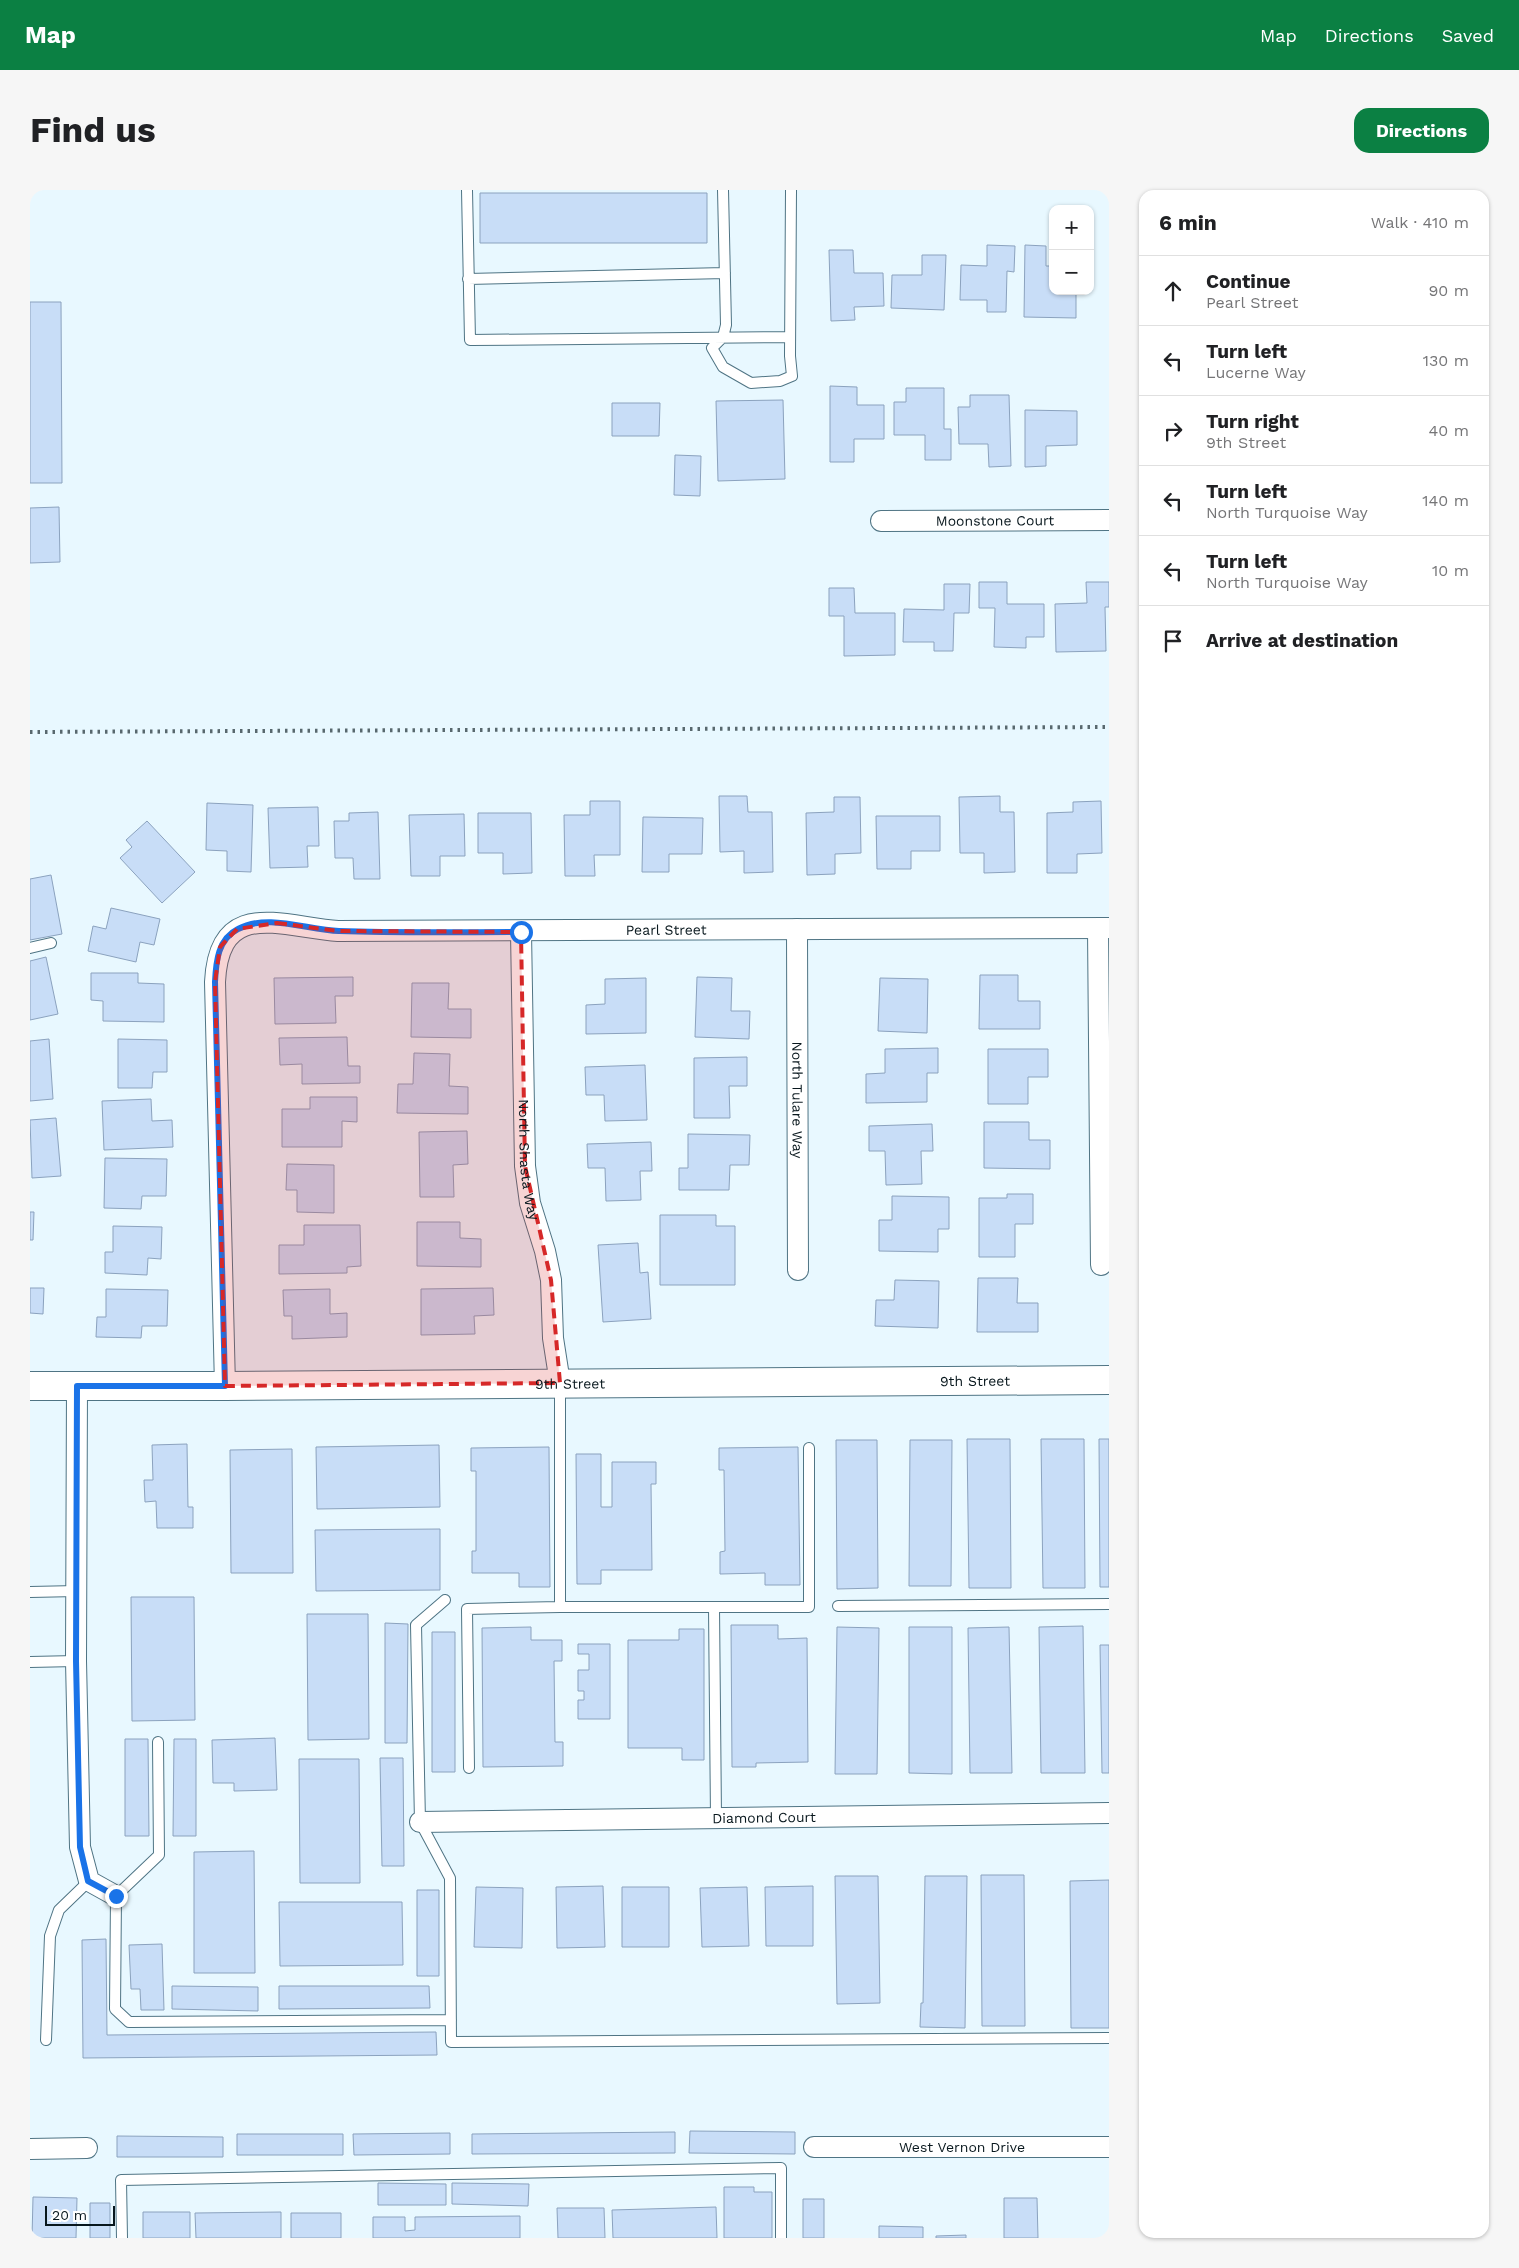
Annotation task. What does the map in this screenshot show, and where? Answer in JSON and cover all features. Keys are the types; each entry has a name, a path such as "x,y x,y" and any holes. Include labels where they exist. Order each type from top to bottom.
{"street":[{"name":"Moonstone Court","path":"881,521 1109,520"},
{"name":"Pearl Street","path":"225,1386 215,982 216,962 220,947 227,937 237,929 262,923 338,931 521,932 1104,928"},
{"path":"1101,1265 1104,928"},
{"name":"North Tulare Way","path":"797,929 798,1270"},
{"name":"North Shasta Way","path":"521,932 525,1166 530,1203 550,1272 554,1338 560,1383"},
{"name":"9th Street","path":"30,1386 1109,1380"},
{"path":"77,1386 76,1661 80,1847 88,1881 116,1896"},
{"name":"Diamond Court","path":"420,1822 1109,1814"},
{"name":"West Vernon Drive","path":"814,2147 1109,2147"},
{"path":"30,2149 87,2148"}],"lane":[{"path":"467,190 470,340 723,336 790,337"},
{"path":"723,190 726,325 723,336 712,348 723,366 751,383 780,381 792,376 790,337 791,190"},
{"path":"468,279 725,273"},
{"path":"30,948 51,943"},
{"path":"560,1383 560,1608"},
{"path":"469,1768 467,1609 809,1608 809,1448"},
{"path":"30,1592 76,1591"},
{"path":"445,1600 416,1625 420,1822 450,1878 451,2042 1109,2038"},
{"path":"838,1606 1109,1604"},
{"path":"714,1608 716,1818"},
{"path":"30,1662 76,1661"},
{"path":"158,1742 159,1854 116,1896 115,2009 129,2022 451,2020"},
{"path":"46,2040 50,1936 59,1910 88,1881"},
{"path":"122,2238 121,2180 781,2168 781,2238"}],"highlighted area":[{"path":"277,923 338,931 521,932 525,1166 551,1280 560,1383 225,1386 215,982 220,947 237,929"}],"building":[{"path":"480,193 707,193 707,243 480,243"},
{"path":"987,245 1015,246 1014,272 1007,271 1006,312 987,312 987,300 960,300 961,265 987,266"},
{"path":"1025,245 1046,246 1046,266 1049,266 1049,295 1076,295 1076,318 1024,317"},
{"path":"829,250 853,250 854,273 883,273 884,306 854,307 855,320 831,321"},
{"path":"922,255 946,255 944,310 891,308 892,275 922,275"},
{"path":"30,302 61,302 62,483 30,483"},
{"path":"830,386 857,387 857,405 884,405 884,439 854,439 854,462 830,462"},
{"path":"906,388 944,388 944,429 951,429 951,460 925,460 925,435 894,435 894,402 906,402"},
{"path":"970,395 1009,395 1011,466 989,467 988,444 959,444 958,407 970,407"},
{"path":"783,400 785,479 718,481 716,401"},
{"path":"612,403 660,403 659,436 612,436"},
{"path":"1025,410 1077,411 1077,445 1046,446 1046,466 1025,467"},
{"path":"675,455 701,456 700,496 674,495"},
{"path":"59,507 60,562 30,563 30,508"},
{"path":"979,582 1007,582 1007,604 1044,604 1044,637 1026,637 1026,648 994,647 995,608 979,608"},
{"path":"1086,582 1109,582 1109,607 1105,607 1106,651 1056,652 1055,604 1087,603"},
{"path":"944,584 970,584 969,613 954,613 953,651 934,651 934,642 903,642 904,609 944,610"},
{"path":"829,588 854,588 855,613 895,613 895,655 844,656 844,616 829,616"},
{"path":"719,796 747,796 748,812 772,812 773,872 744,873 744,851 720,852"},
{"path":"1000,796 1000,812 1014,812 1015,872 984,873 984,853 960,853 959,797"},
{"path":"834,797 860,797 861,853 835,854 835,874 807,875 806,813 834,812"},
{"path":"590,801 620,801 620,855 594,855 595,876 565,876 564,815 590,815"},
{"path":"1101,801 1102,853 1077,854 1077,873 1047,873 1047,813 1073,812 1073,802"},
{"path":"207,803 253,805 251,872 227,871 227,851 206,850"},
{"path":"318,807 319,846 307,846 308,867 270,868 268,808"},
{"path":"378,812 380,879 354,879 353,858 335,858 334,821 349,821 349,813"},
{"path":"478,813 531,813 532,873 503,874 503,853 478,853"},
{"path":"464,814 465,856 440,856 440,876 411,876 409,815"},
{"path":"876,816 940,816 940,851 911,851 911,869 877,869"},
{"path":"643,817 703,818 702,854 669,854 669,872 642,872"},
{"path":"147,821 195,872 162,903 120,858 132,847 126,840"},
{"path":"51,875 62,934 30,940 30,879"},
{"path":"111,908 160,919 154,945 140,942 136,962 88,951 93,926 106,929"},
{"path":"46,957 58,1014 30,1020 30,961"},
{"path":"91,973 138,973 138,983 164,984 164,1022 103,1021 103,1001 91,1000"},
{"path":"980,975 1018,975 1018,1001 1040,1001 1040,1029 979,1029"},
{"path":"353,977 353,996 335,996 336,1023 275,1024 274,978"},
{"path":"697,977 732,978 731,1011 750,1011 749,1039 695,1037"},
{"path":"646,978 646,1033 586,1034 586,1005 605,1004 605,979"},
{"path":"880,978 928,979 927,1033 878,1031"},
{"path":"412,983 449,983 448,1009 471,1009 471,1038 411,1037"},
{"path":"347,1037 348,1066 360,1066 360,1083 302,1084 302,1064 280,1065 279,1038"},
{"path":"49,1039 53,1099 30,1101 30,1041"},
{"path":"118,1039 167,1040 167,1072 153,1072 152,1088 118,1088"},
{"path":"938,1048 938,1073 927,1073 927,1102 866,1103 866,1074 885,1073 885,1049"},
{"path":"988,1049 1048,1049 1048,1077 1028,1077 1028,1104 988,1104"},
{"path":"414,1053 450,1054 449,1086 468,1087 468,1114 397,1113 398,1084 413,1084"},
{"path":"747,1057 747,1086 729,1086 730,1118 694,1118 694,1058"},
{"path":"645,1065 647,1120 605,1121 604,1095 586,1095 585,1067"},
{"path":"310,1097 357,1097 357,1122 342,1121 342,1147 282,1147 282,1109 310,1109"},
{"path":"151,1099 152,1121 172,1120 173,1147 104,1150 102,1101"},
{"path":"56,1118 61,1176 32,1178 30,1120"},
{"path":"984,1122 1029,1122 1029,1140 1050,1140 1050,1169 984,1168"},
{"path":"932,1124 933,1151 921,1151 922,1184 886,1185 885,1151 869,1151 869,1126"},
{"path":"467,1131 468,1164 453,1165 454,1197 420,1197 419,1132"},
{"path":"688,1134 750,1135 749,1165 730,1165 729,1190 679,1190 679,1168 688,1168"},
{"path":"651,1142 652,1171 640,1171 641,1200 606,1201 605,1168 588,1168 587,1144"},
{"path":"105,1158 167,1159 166,1196 142,1196 141,1209 104,1208"},
{"path":"287,1164 334,1165 334,1213 297,1212 297,1190 286,1190"},
{"path":"1007,1194 1033,1194 1033,1224 1015,1224 1015,1257 979,1257 979,1198 1007,1198"},
{"path":"892,1196 949,1197 949,1229 938,1229 938,1252 879,1251 879,1220 892,1220"},
{"path":"30,1212 34,1212 33,1240 30,1240"},
{"path":"660,1215 716,1215 716,1226 735,1226 735,1285 660,1285"},
{"path":"417,1222 460,1222 460,1238 481,1239 481,1267 417,1266"},
{"path":"304,1225 360,1225 361,1266 347,1267 347,1273 279,1274 279,1245 304,1245"},
{"path":"113,1226 162,1227 161,1259 148,1258 147,1275 105,1273 105,1252 113,1252"},
{"path":"638,1243 640,1273 648,1272 651,1319 603,1322 598,1245"},
{"path":"978,1278 1018,1278 1017,1303 1038,1303 1038,1332 977,1332"},
{"path":"895,1280 939,1281 938,1328 875,1326 876,1300 894,1300"},
{"path":"30,1288 44,1288 43,1314 30,1313"},
{"path":"493,1288 494,1315 474,1316 475,1334 421,1335 421,1289"},
{"path":"106,1289 168,1290 167,1326 142,1326 141,1338 96,1337 97,1317 106,1317"},
{"path":"330,1289 330,1314 347,1313 347,1337 292,1339 292,1316 284,1316 283,1290"},
{"path":"967,1439 1010,1439 1011,1588 969,1588"},
{"path":"1041,1439 1084,1439 1085,1588 1043,1588"},
{"path":"1099,1439 1109,1439 1109,1587 1100,1587"},
{"path":"836,1440 877,1440 878,1588 837,1589"},
{"path":"910,1440 952,1440 951,1586 909,1586"},
{"path":"187,1444 188,1507 193,1507 193,1528 157,1528 156,1501 145,1502 144,1480 153,1480 152,1445"},
{"path":"439,1445 440,1507 317,1509 316,1447"},
{"path":"549,1447 550,1587 519,1587 519,1573 472,1573 472,1551 476,1551 476,1471 471,1471 471,1448"},
{"path":"798,1447 800,1585 765,1585 765,1573 720,1574 720,1552 725,1551 724,1470 719,1470 719,1448"},
{"path":"292,1449 293,1573 231,1573 230,1450"},
{"path":"576,1454 601,1454 601,1507 612,1507 612,1462 656,1462 656,1484 651,1484 652,1570 601,1570 601,1584 577,1584"},
{"path":"440,1529 440,1590 316,1591 315,1530"},
{"path":"131,1597 194,1597 195,1720 132,1721"},
{"path":"307,1614 368,1614 369,1739 308,1740"},
{"path":"385,1623 408,1624 407,1743 385,1743"},
{"path":"731,1625 778,1625 778,1639 807,1638 808,1762 756,1763 756,1767 732,1767"},
{"path":"1083,1626 1085,1773 1041,1773 1039,1627"},
{"path":"531,1627 531,1640 562,1640 562,1661 554,1661 555,1742 563,1742 563,1766 483,1767 482,1628"},
{"path":"837,1627 879,1628 877,1774 835,1774"},
{"path":"909,1627 952,1627 952,1774 909,1773"},
{"path":"1009,1627 1012,1773 970,1773 968,1628"},
{"path":"679,1629 704,1629 704,1760 682,1760 682,1748 628,1748 628,1640 679,1640"},
{"path":"432,1632 455,1632 455,1772 432,1772"},
{"path":"578,1644 610,1644 610,1719 578,1719 578,1700 584,1700 584,1691 578,1691 578,1670 589,1670 589,1654 578,1654"},
{"path":"1100,1645 1109,1645 1109,1773 1102,1773"},
{"path":"275,1738 277,1790 234,1791 234,1783 213,1783 212,1740"},
{"path":"125,1739 148,1739 149,1836 125,1836"},
{"path":"174,1739 196,1739 196,1836 173,1836"},
{"path":"380,1758 403,1758 404,1866 382,1866"},
{"path":"299,1759 359,1759 360,1883 300,1883"},
{"path":"254,1851 255,1973 194,1973 194,1852"},
{"path":"981,1875 1024,1875 1025,2026 982,2026"},
{"path":"835,1876 878,1876 880,2003 837,2004"},
{"path":"925,1876 967,1876 965,2028 920,2027 921,2003 923,2003"},
{"path":"1109,1880 1109,2028 1071,2028 1070,1881"},
{"path":"603,1886 605,1947 557,1948 556,1887"},
{"path":"813,1886 813,1946 766,1946 765,1887"},
{"path":"476,1887 523,1888 522,1948 474,1947"},
{"path":"622,1887 669,1887 669,1947 622,1947"},
{"path":"747,1887 749,1946 702,1947 700,1888"},
{"path":"417,1890 439,1890 439,1976 417,1976"},
{"path":"279,1902 402,1902 403,1965 280,1966"},
{"path":"106,1939 107,2035 436,2032 437,2055 83,2058 82,1940"},
{"path":"162,1944 164,2010 141,2010 140,1989 131,1989 129,1945"},
{"path":"172,1986 258,1987 258,2011 172,2009"},
{"path":"279,1986 429,1986 430,2008 279,2009"},
{"path":"690,2131 795,2132 795,2154 689,2153"},
{"path":"675,2132 675,2153 472,2154 472,2134"},
{"path":"450,2133 450,2154 354,2155 353,2134"},
{"path":"237,2134 343,2134 343,2155 237,2155"},
{"path":"117,2136 223,2137 223,2157 117,2157"},
{"path":"378,2183 446,2184 446,2205 378,2205"},
{"path":"452,2183 529,2184 528,2206 452,2204"},
{"path":"724,2187 754,2187 754,2192 772,2192 772,2238 724,2238"},
{"path":"33,2197 77,2198 76,2238 32,2238"},
{"path":"1004,2198 1037,2198 1038,2238 1004,2238"},
{"path":"803,2199 824,2199 824,2238 803,2238"},
{"path":"90,2203 110,2203 110,2238 90,2238"},
{"path":"716,2207 717,2238 613,2238 612,2210"},
{"path":"557,2208 604,2208 605,2238 558,2238"},
{"path":"143,2212 190,2212 190,2238 143,2238"},
{"path":"281,2212 281,2238 196,2238 195,2213"},
{"path":"291,2213 341,2213 341,2238 291,2238"},
{"path":"520,2216 520,2238 373,2238 373,2217 405,2217 405,2231 415,2230 415,2217"},
{"path":"879,2226 923,2227 923,2238 879,2238"},
{"path":"966,2235 966,2238 936,2238 936,2236"}],"railway":[{"path":"30,732 1109,727"}],"route":[{"path":"116,1896 88,1881 80,1847 76,1661 77,1386 225,1386 215,982 216,962 220,947 227,937 237,929 262,923 277,923 338,931 521,932"}]}
